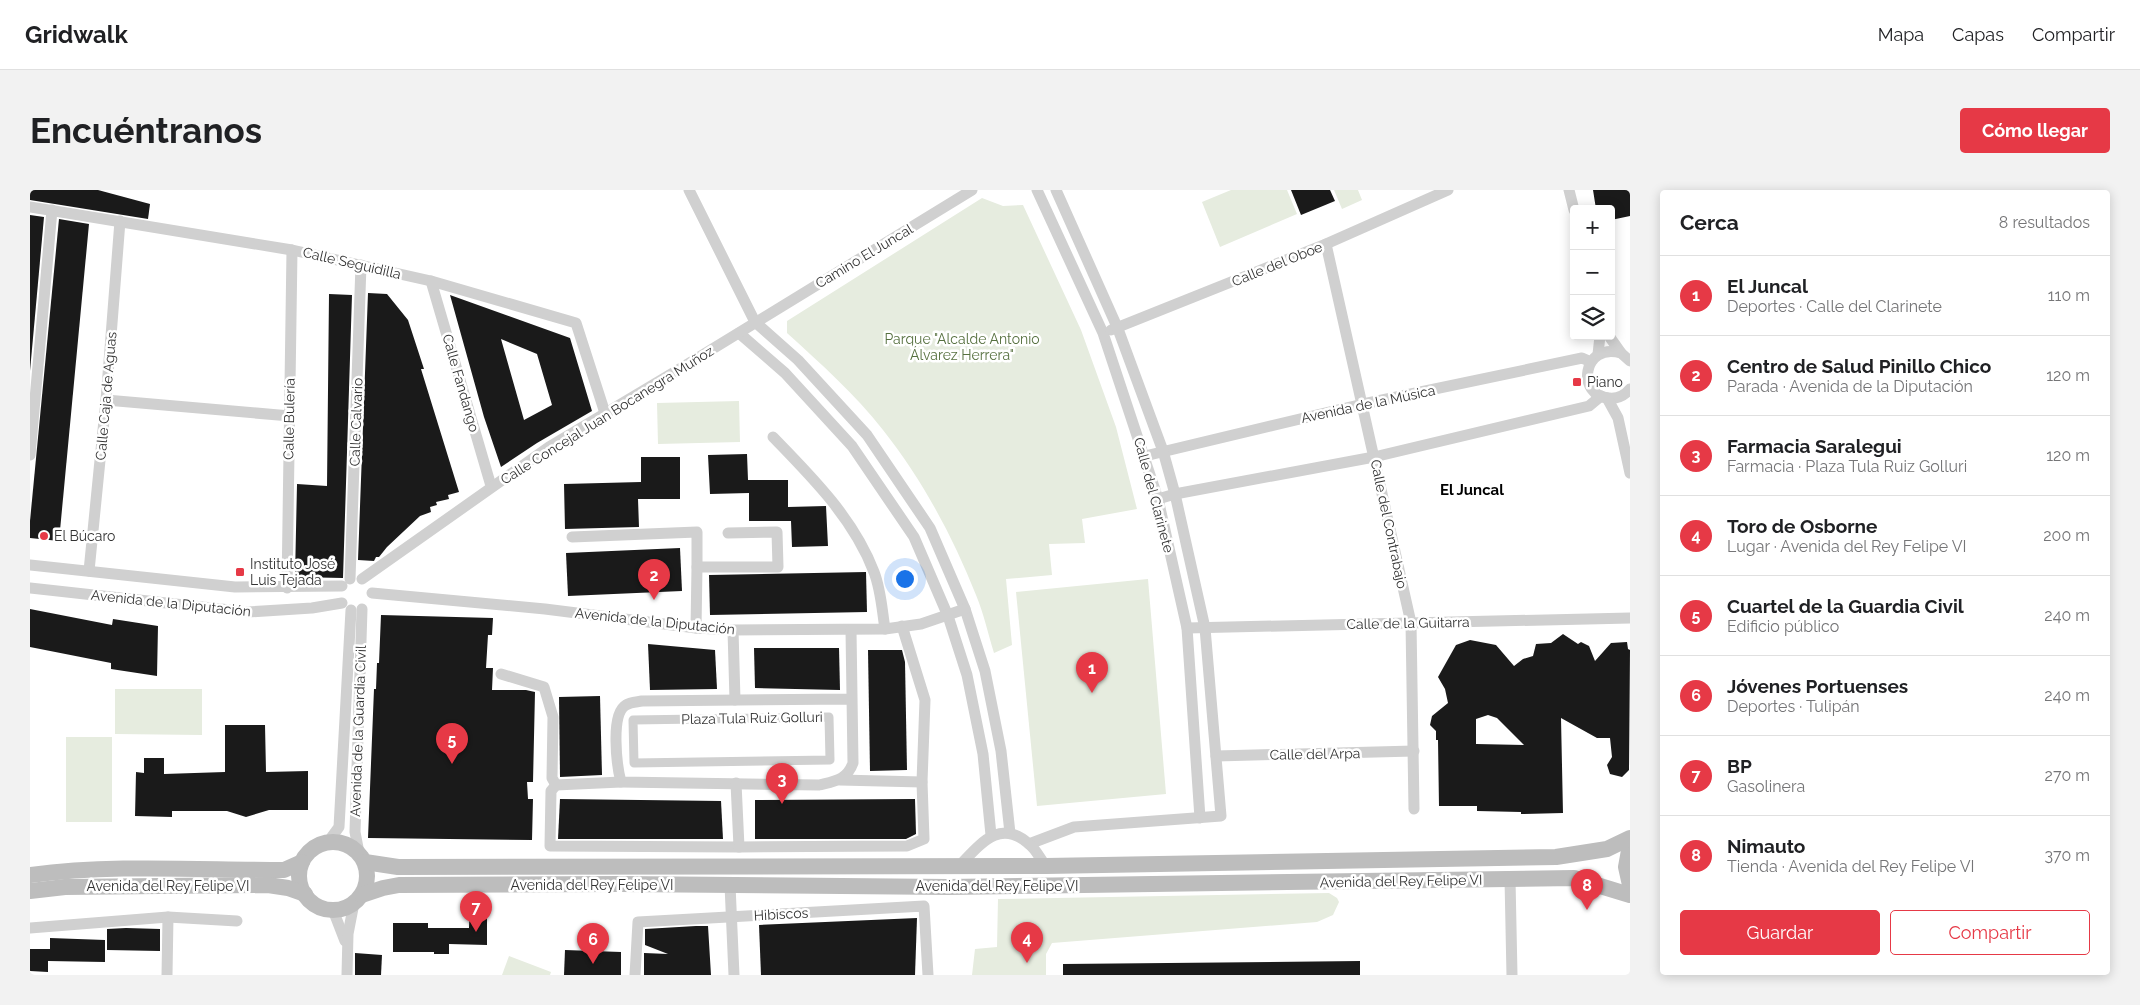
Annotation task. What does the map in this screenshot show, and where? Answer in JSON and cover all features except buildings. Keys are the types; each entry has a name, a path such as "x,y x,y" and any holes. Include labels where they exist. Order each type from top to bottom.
{"main road":[{"name":"Avenida del Rey Felipe VI","path":"362,858 398,867 1046,866 1556,857 1607,849 1630,838"},
{"path":"328,842 339,842 350,846 362,858 368,873 366,884 358,899 344,908 333,910 322,908 312,903 305,894 300,884 300,873 302,862 313,849 328,842"},
{"path":"1630,845 1626,866 1630,885"},
{"name":"Avenida del Rey Felipe VI","path":"30,875 55,872 141,870 284,870 302,862"},
{"name":"Avenida del Rey Felipe VI","path":"358,899 383,888 399,885 948,887 1574,878 1630,895"},
{"name":"Avenida del Rey Felipe VI","path":"30,891 65,887 268,885 288,888 305,894"}],"street":[{"path":"689,190 756,322 798,360 867,435 930,528 965,609 985,670 1000,742 1010,833"},
{"name":"Camino El Juncal","path":"756,322 972,190"},
{"path":"1027,190 1038,192"},
{"name":"Calle del Clarinete","path":"1038,192 1103,332 1158,499 1187,628 1200,818 1221,816 1205,628 1175,494 1163,451 1118,328 1056,190"},
{"name":"Calle del Oboe","path":"1103,332 1118,328 1326,244 1448,190"},
{"path":"1569,190 1573,205"},
{"name":"Calle Seguidilla","path":"30,207 292,250 431,281 576,323 605,413"},
{"path":"30,455 52,210"},
{"name":"Calle Caja de Aguas","path":"89,571 106,400 120,221"},
{"name":"Calle del Contrabajo","path":"1326,244 1411,624 1414,809"},
{"name":"Calle Bulería","path":"287,588 292,250"},
{"name":"Calle Calvario","path":"351,581 361,265"},
{"name":"Calle Fandango","path":"431,281 491,486"},
{"name":"Calle Concejal Juan Bocanegra Muñoz","path":"351,581 491,486 605,413 756,322"},
{"path":"739,333 785,373 852,446 914,537 948,616 967,675 983,754 991,835"},
{"path":"1599,340 1587,374 1588,382 1592,389 1604,397 1612,399 1628,392"},
{"path":"1613,340 1627,356"},
{"name":"Avenida de la Música","path":"1145,456 1363,404 1582,358 1594,358 1605,351 1627,356"},
{"path":"1618,418 1628,392"},
{"path":"1604,397 1618,418 1630,473"},
{"path":"1158,499 1175,494 1374,457 1589,406 1604,397"},
{"path":"106,400 290,416"},
{"path":"773,437 812,477 853,530 874,572 885,629"},
{"path":"572,537 697,532 696,628"},
{"path":"697,567 778,567 777,532 728,533"},
{"name":"Avenida de la Diputación","path":"30,564 235,588 287,588 351,581"},
{"path":"351,581 369,584 372,593 370,603 352,608 339,597 351,581"},
{"name":"Avenida de la Diputación","path":"30,588 248,612 312,608 352,608"},
{"name":"Avenida de la Diputación","path":"372,593 545,609 696,628 733,630 885,629 921,624 965,609"},
{"path":"328,842 339,827 352,608"},
{"name":"Avenida de la Guardia Civil","path":"352,608 356,832 362,858"},
{"name":"Calle de la Guitarra","path":"1187,628 1630,618"},
{"path":"556,785 552,791 550,846 907,846 924,839 922,782 925,700 902,626"},
{"path":"733,630 734,700"},
{"path":"840,780 850,772 853,763 851,630"},
{"path":"501,674 544,687 552,717 552,778 556,785"},
{"path":"621,782 617,765 617,727 620,711 626,704 642,701 852,700"},
{"name":"Plaza Tula Ruiz Golluri","path":"829,717 830,760 634,763 633,720 829,717"},
{"name":"Calle del Arpa","path":"1216,756 1414,751"},
{"path":"556,785 621,782 818,785 840,780 922,782"},
{"path":"736,783 739,847"},
{"path":"1029,844 1074,827 1200,818"},
{"path":"958,867 991,835 1010,833 1029,844 1046,866"},
{"path":"1510,879 1512,975"},
{"path":"730,885 734,975"},
{"path":"347,975 348,934 358,899"},
{"name":"Hibiscos","path":"635,975 638,922 924,906 928,975"},
{"path":"333,910 341,928 347,951"},
{"path":"167,975 168,917"},
{"path":"30,928 168,917 237,921"}],"green space":[{"path":"1231,190 1287,190 1297,214 1220,247 1202,202"},
{"path":"1334,190 1358,190 1362,200 1342,209"},
{"name":"Parque \"Alcalde Antonio Álvarez Herrera\"","path":"982,198 1003,206 1023,205 1081,330 1116,427 1137,509 1082,519 1085,543 1049,544 1052,575 1006,579 1012,645 994,653 981,609 967,573 947,530 924,488 883,430 861,404 787,333 787,321"},
{"path":"739,401 740,442 658,444 657,403"},
{"path":"1148,579 1166,794 1037,806 1016,592"},
{"path":"115,689 202,689 202,735 115,734"},
{"path":"66,737 112,737 112,822 66,822"},
{"path":"1329,893 1337,898 1339,902 1333,915 1317,922 1052,943 1046,954 1046,975 972,975 975,949 997,947 998,899"},
{"path":"509,956 551,972 550,975 502,975"}],"place":[{"name":"Piano","path":"1577,382"},
{"name":"El Búcaro","path":"44,536"},
{"name":"Instituto José Luis Tejada","path":"240,572"},
{"name":"Centro de Salud Pinillo Chico","path":"654,600"},
{"name":"El Juncal","path":"1092,693"},
{"name":"Cuartel de la Guardia Civil","path":"452,764"},
{"name":"Farmacia Saralegui","path":"782,804"},
{"name":"Nimauto","path":"1587,910"},
{"name":"BP","path":"476,932"},
{"name":"Toro de Osborne","path":"1027,963"},
{"name":"Jóvenes Portuenses","path":"593,964"}],"district":[{"name":"El Juncal","path":"1472,490"}]}
